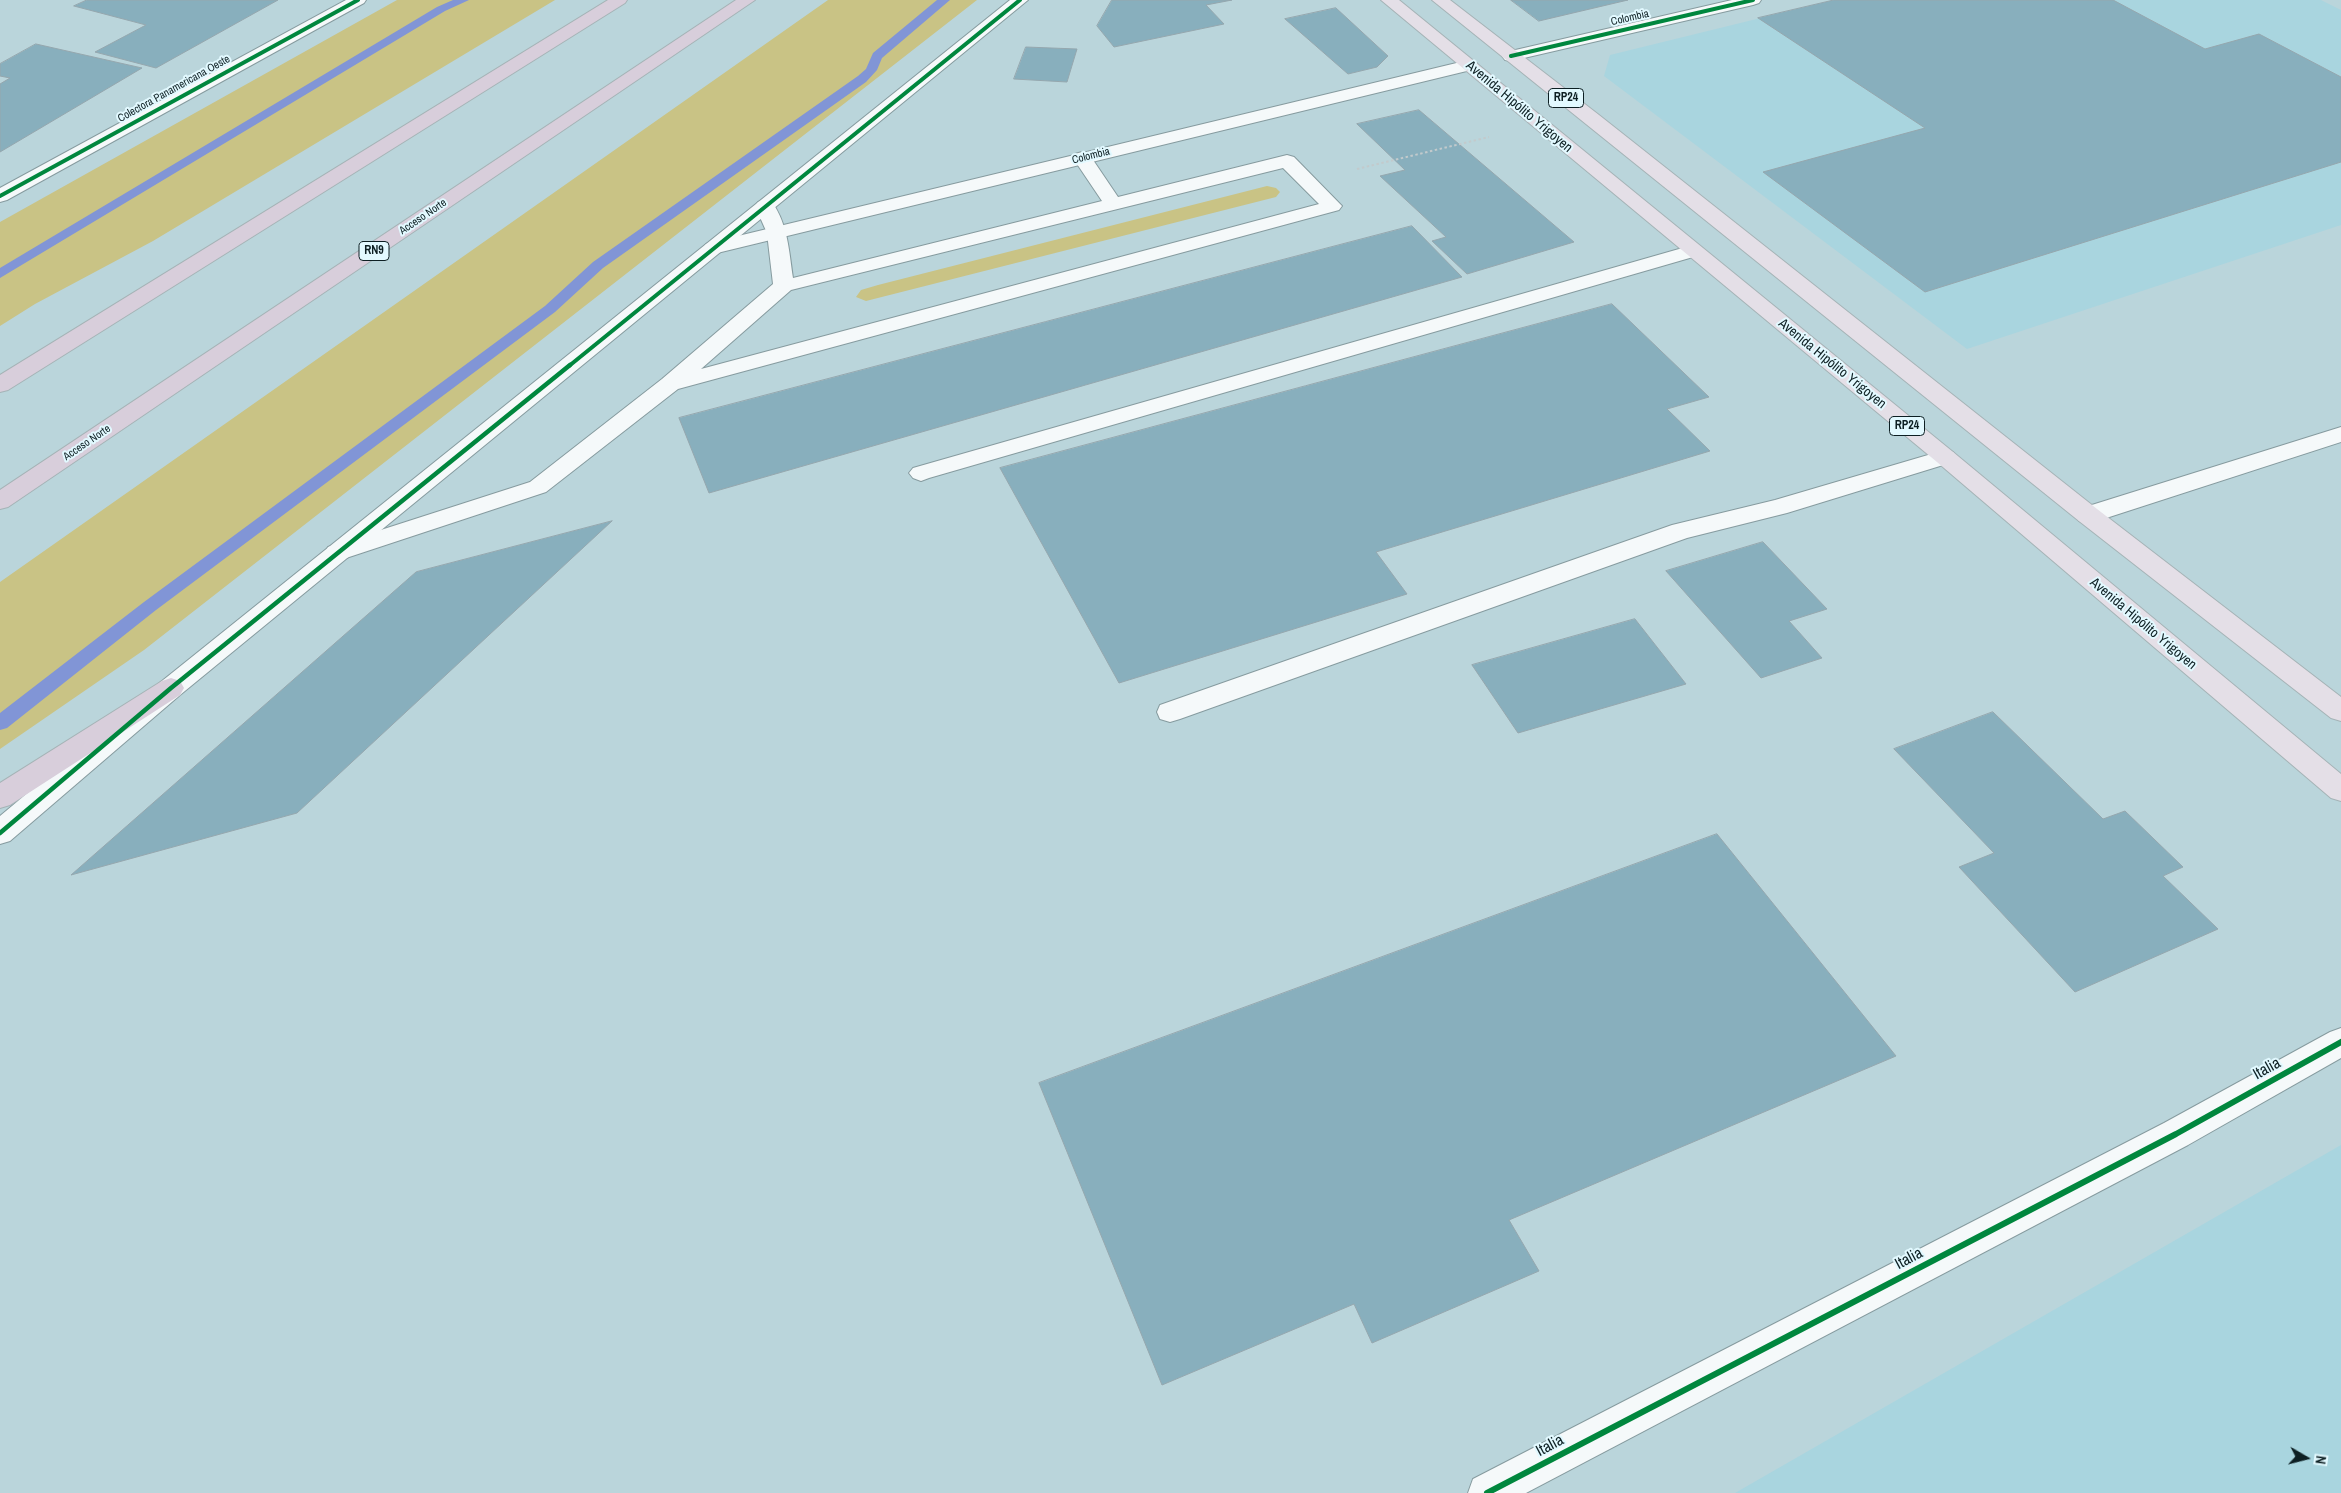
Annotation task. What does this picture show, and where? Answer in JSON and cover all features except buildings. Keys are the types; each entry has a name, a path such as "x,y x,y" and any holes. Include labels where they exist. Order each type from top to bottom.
{"highway":[{"path":"0,385 619,0"},
{"name":"Acceso Norte","path":"0,501 747,0"},
{"path":"0,798 171,688"}],"main road":[{"name":"Avenida Hipólito Yrigoyen","path":"1389,0 1945,458 2341,790"},
{"name":"RP24","path":"1440,0 1600,124 2088,515 2341,711"}],"street":[{"name":"Colectora Panamericana Oeste","path":"0,196 358,0"},
{"path":"0,833 171,688 1020,0"},
{"name":"Colombia","path":"1511,56 1753,0"},
{"name":"Colombia","path":"713,248 1469,65"},
{"path":"1082,158 1114,205"},
{"path":"337,553 538,486 670,384 784,286 1288,161 1332,206 670,384"},
{"path":"765,206 778,233 784,286"},
{"path":"921,473 1693,251"},
{"path":"2088,515 2341,434"},
{"path":"1170,712 1681,531 1779,507 1945,458"},
{"name":"Italia","path":"1487,1493 2176,1134 2341,1042"}],"path":[{"path":"1308,181 1540,124"}],"shaded area":[{"path":"397,0 555,0 153,241 35,304 0,326 0,222"},
{"path":"828,0 977,0 144,650 0,749 0,582"},
{"path":"1834,0 2321,0 2341,10 2341,225 1967,349 1604,76 1610,55"},
{"path":"1267,186 1276,188 1280,192 1276,197 866,301 856,297 861,290 878,285"},
{"path":"2341,1145 2341,1493 1735,1493"}],"waterway":[{"path":"0,274 441,9 463,0"},
{"path":"0,723 150,606 550,309 598,265 862,79 871,70 877,56 944,0"}],"cycle path":[{"path":"0,196 358,0"},
{"path":"0,833 171,688 1020,0"},
{"path":"1511,56 1753,0"},
{"path":"1487,1493 2176,1134 2341,1042"}]}
